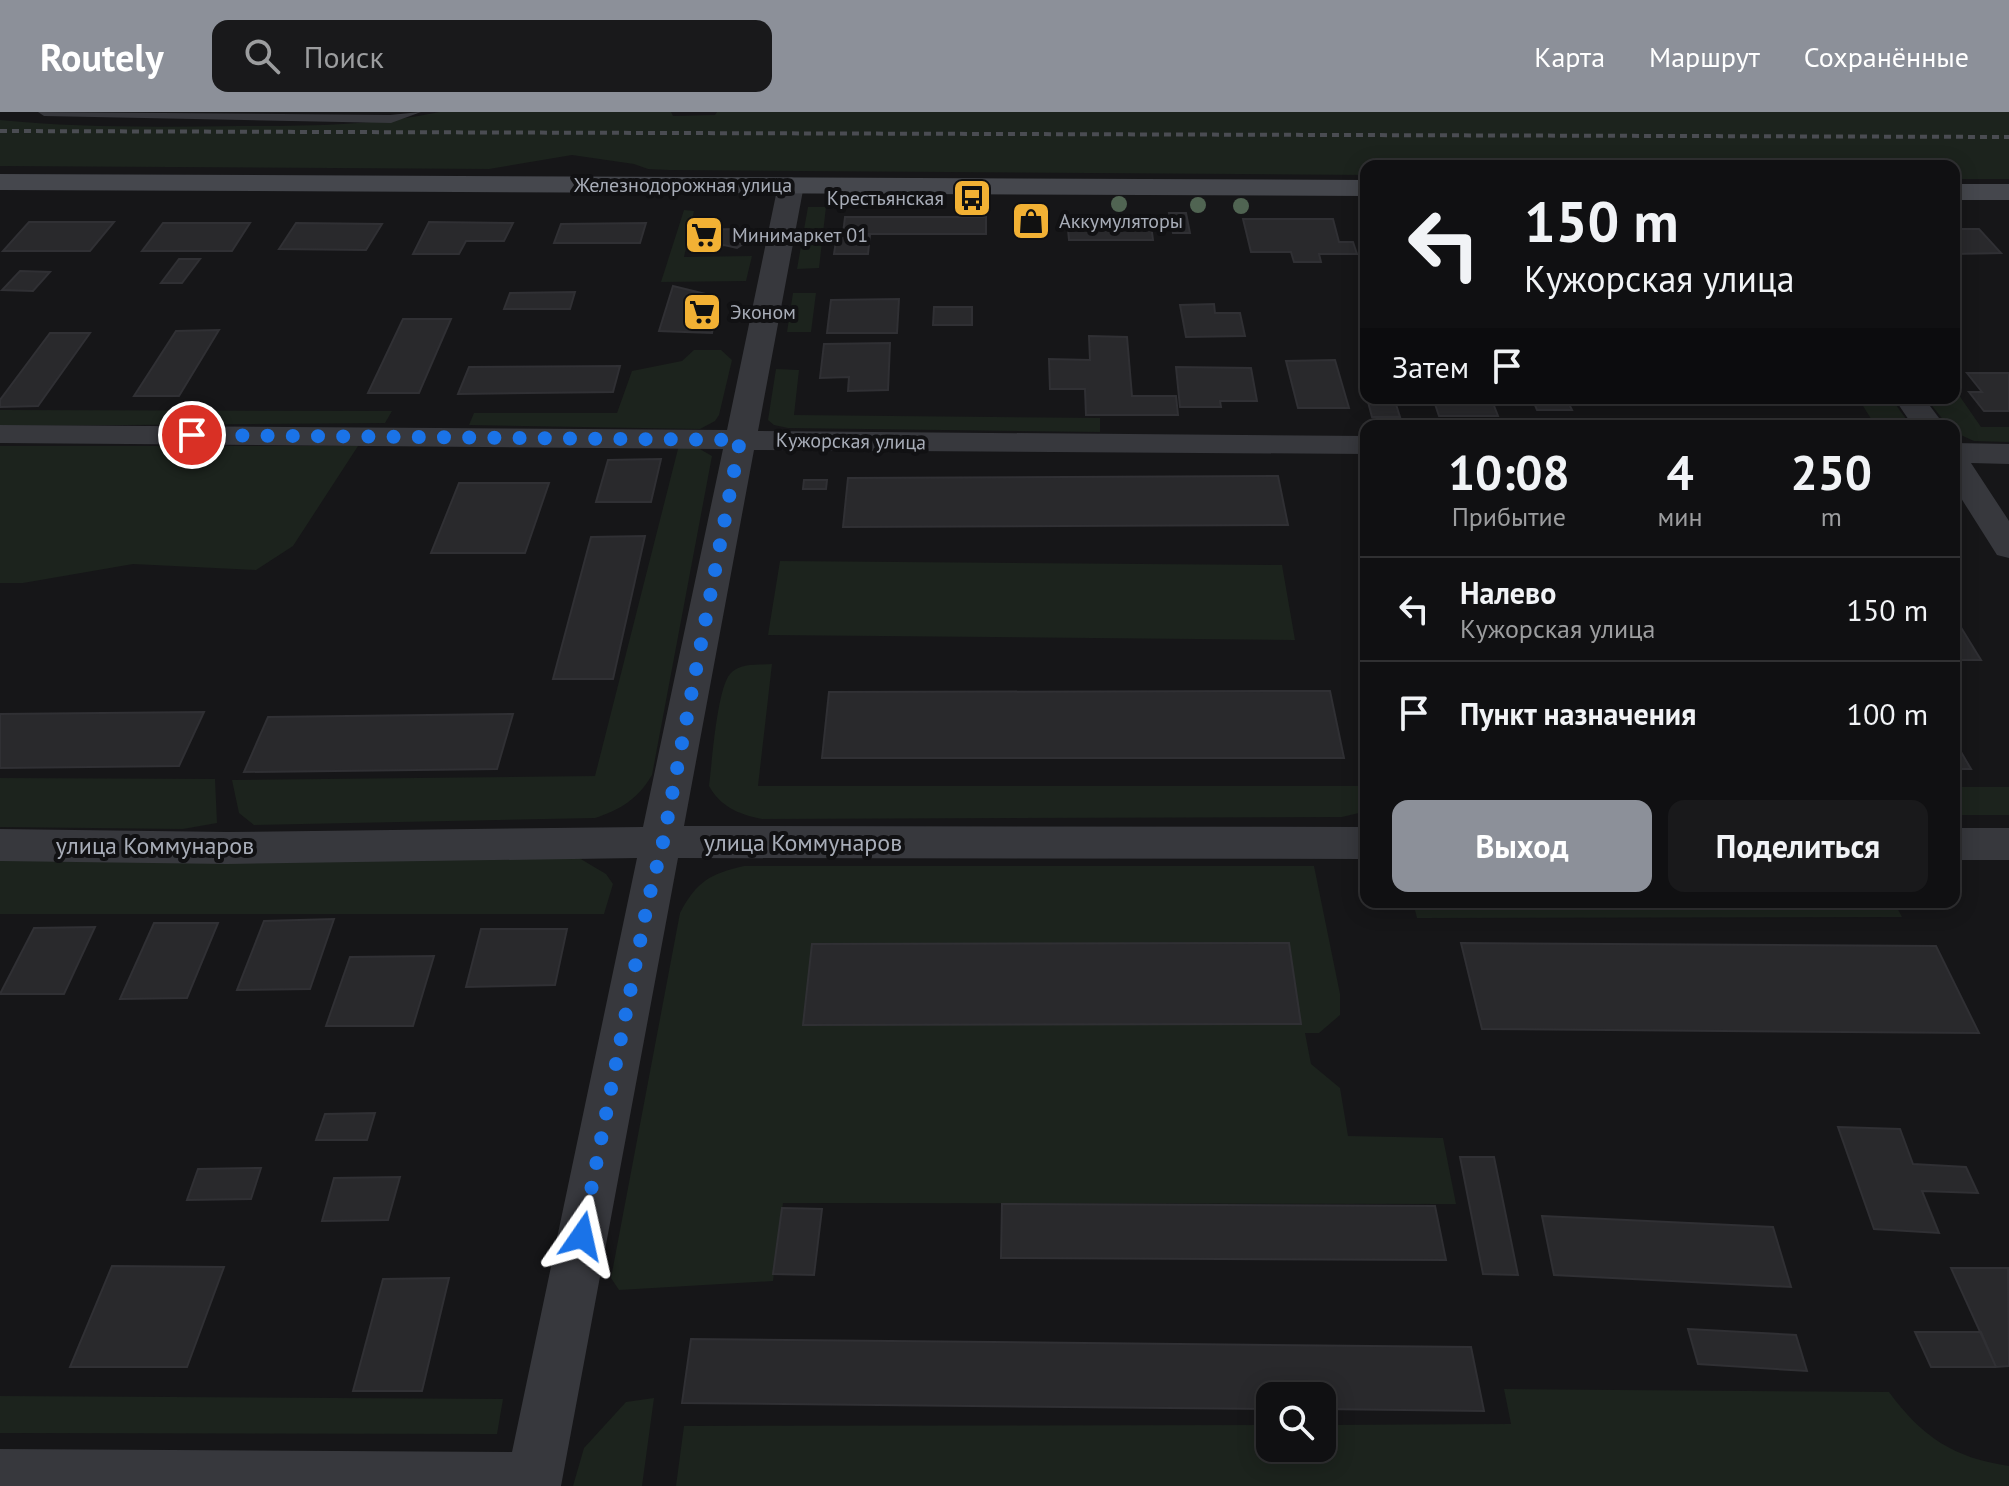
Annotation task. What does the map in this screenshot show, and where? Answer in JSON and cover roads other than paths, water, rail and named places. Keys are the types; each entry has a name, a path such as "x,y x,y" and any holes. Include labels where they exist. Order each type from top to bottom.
{"main road":[{"name":"Железнодорожная улица","path":"0,182 1360,188"},
{"path":"1960,192 2009,192"}],"street":[{"path":"0,1477 534,1483 791,185"},
{"name":"Кужорская улица","path":"0,434 1360,445"},
{"path":"1960,453 2009,454"},
{"path":"1960,471 2009,547"},
{"name":"улица Коммунаров","path":"0,845 227,848 663,842 1360,843"},
{"path":"1960,844 2009,844"}],"lane":[{"path":"44,112 391,119 415,112"}],"railway":[{"path":"0,131 2009,137"}],"place":[{"name":"Крестьянская","path":"972,198"},
{"name":"Аккумуляторы","path":"1031,221"},
{"name":"Минимаркет 01","path":"704,235"},
{"name":"Эконом","path":"702,312"}]}
